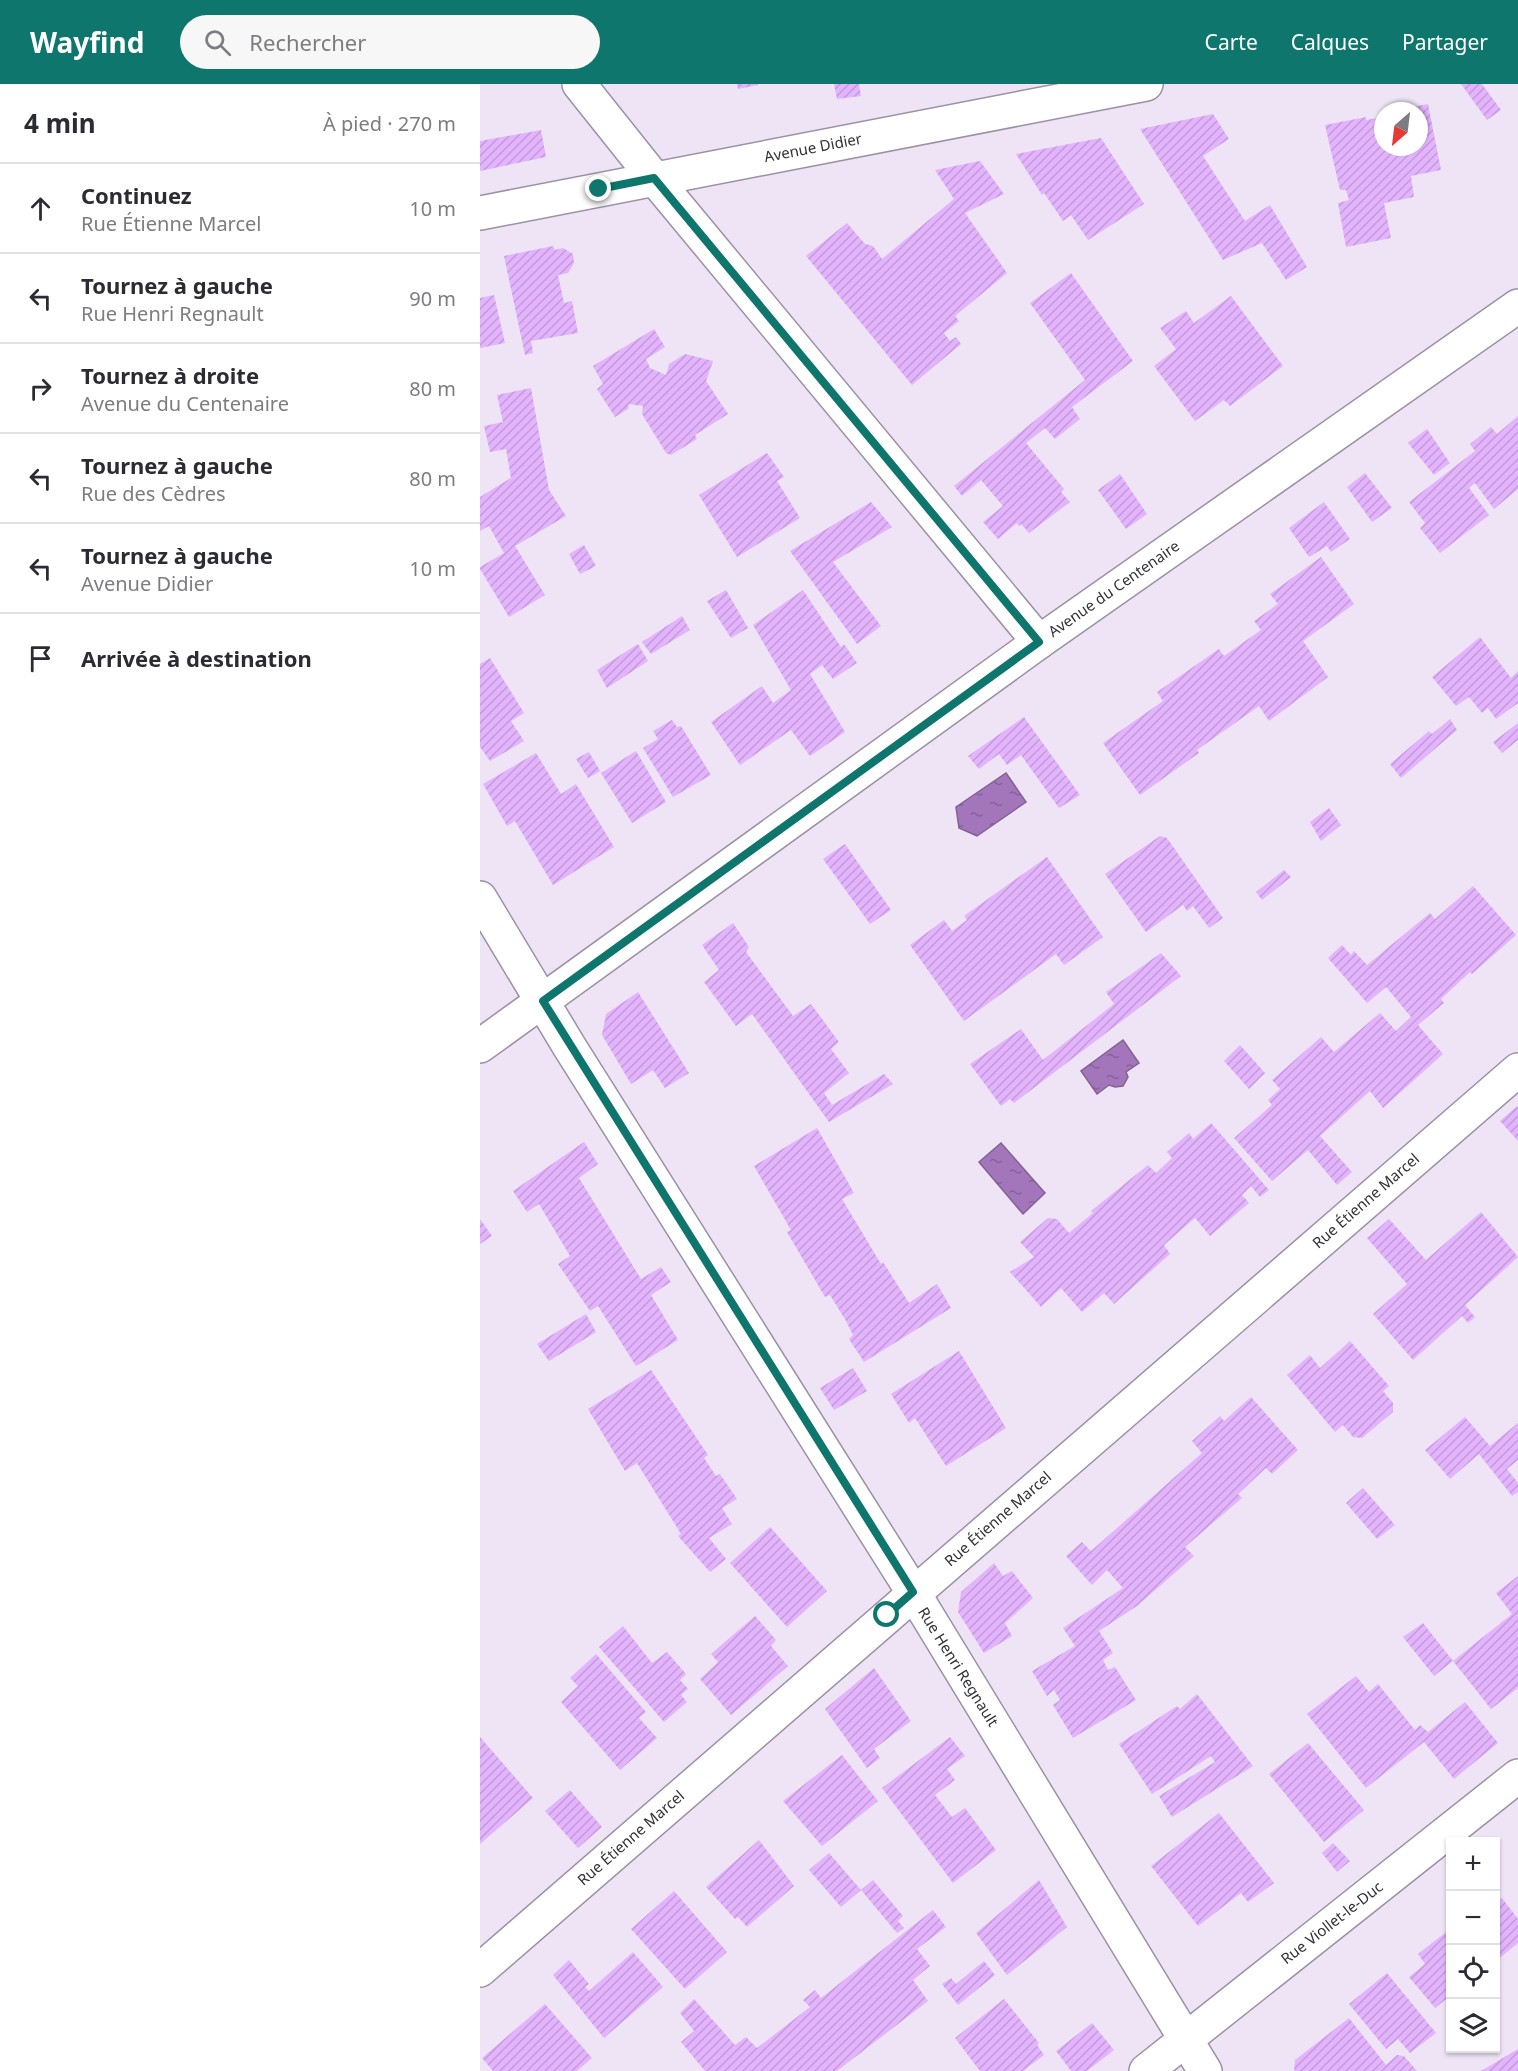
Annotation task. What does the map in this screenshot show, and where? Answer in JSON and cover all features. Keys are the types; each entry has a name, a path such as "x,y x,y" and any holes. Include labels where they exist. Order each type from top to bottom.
{"street":[{"path":"579,84 654,178 1039,642"},
{"name":"Avenue Didier","path":"480,213 1146,84"},
{"name":"Avenue du Centenaire","path":"480,1046 1039,642 1518,306"},
{"name":"Rue Henri Regnault","path":"480,898 913,1592 1205,2071"},
{"name":"Rue Étienne Marcel","path":"480,1970 913,1592 1518,1070"},
{"name":"Rue Viollet-le-Duc","path":"1146,2071 1518,1776"}],"water":[{"path":"1006,773 1026,802 977,836 959,828 956,807"},
{"path":"1123,1040 1139,1063 1126,1072 1128,1077 1123,1086 1109,1085 1097,1094 1081,1071"},
{"path":"1001,1143 1045,1193 1023,1214 979,1162"}],"building":[{"path":"737,84 758,84 758,85 738,89"},
{"path":"834,84 859,84 861,96 837,99"},
{"path":"1461,84 1482,84 1501,110 1487,120"},
{"path":"1428,104 1441,170 1411,176 1414,197 1384,203 1391,238 1346,247 1338,203 1349,200 1346,190 1340,190 1325,125 1366,117 1366,120 1374,119 1374,156 1428,156"},
{"path":"1213,114 1229,139 1203,156 1245,221 1270,205 1307,267 1286,280 1262,243 1223,260 1140,129"},
{"path":"541,130 546,157 480,171 480,141"},
{"path":"1101,138 1144,204 1088,240 1071,215 1063,221 1044,193 1042,195 1016,154"},
{"path":"980,161 1004,194 965,213 1007,273 955,316 959,321 944,333 950,341 956,337 961,344 912,385 806,256 847,223 865,244 873,246 882,259 954,199 935,170"},
{"path":"553,246 555,250 563,248 573,254 574,263 568,273 558,275 564,303 572,301 578,333 531,341 533,353 525,355 504,256"},
{"path":"1071,273 1133,361 1072,407 1080,419 1055,439 1045,428 1026,443 1064,489 1061,492 1070,502 1029,533 1017,523 998,539 983,522 1003,506 981,480 962,496 954,486 1085,380 1030,303"},
{"path":"494,295 505,343 480,348 480,298"},
{"path":"1231,296 1283,366 1230,406 1224,400 1195,421 1154,366 1176,349 1160,328 1186,311 1194,323"},
{"path":"654,329 665,347 646,359 650,368 666,375 669,364 685,354 713,361 706,381 728,414 695,435 697,439 671,455 666,453 642,414 643,406 629,404 628,409 615,417 597,389 603,384 593,366"},
{"path":"531,388 549,490 566,516 515,546 545,595 509,617 480,569 504,553 489,526 480,531 480,497 511,478 506,449 490,452 484,426 503,422 497,395"},
{"path":"1518,416 1518,489 1494,509 1475,483 1469,488 1489,515 1440,553 1420,528 1425,523 1409,502 1475,451 1470,444 1491,427 1497,434"},
{"path":"1427,429 1450,463 1434,475 1408,443"},
{"path":"767,453 784,477 777,481 800,518 737,557 699,495"},
{"path":"1365,473 1392,508 1372,522 1347,487"},
{"path":"1120,474 1147,514 1126,529 1098,490"},
{"path":"871,502 892,527 833,562 881,626 857,644 790,551"},
{"path":"1324,502 1350,539 1331,552 1327,546 1309,557 1289,528"},
{"path":"584,545 596,566 580,574 569,554"},
{"path":"1321,557 1354,604 1303,641 1328,677 1269,721 1259,706 1197,750 1199,753 1140,795 1103,743 1163,701 1157,692 1219,649 1224,656 1261,630 1254,621 1278,604 1270,594"},
{"path":"726,590 748,628 731,638 707,601"},
{"path":"803,590 841,647 844,644 857,663 833,679 822,665 810,674 845,732 810,756 791,730 740,765 711,722 762,686 773,703 791,690 753,625"},
{"path":"682,616 690,630 651,654 642,642"},
{"path":"1480,637 1511,678 1518,671 1518,703 1496,719 1488,708 1482,713 1469,697 1456,706 1432,677"},
{"path":"638,644 648,661 607,688 597,670"},
{"path":"490,658 524,713 511,721 524,741 490,761 480,747 480,664"},
{"path":"1024,717 1080,795 1059,808 1021,755 1007,765 999,754 979,769 968,756"},
{"path":"1450,719 1457,730 1401,778 1390,764 1429,731 1432,734"},
{"path":"672,720 677,727 681,726 711,775 673,797 643,748 658,739 653,731"},
{"path":"1518,723 1518,740 1502,753 1493,742"},
{"path":"636,751 666,802 632,823 601,773"},
{"path":"589,752 600,771 588,778 576,759"},
{"path":"536,753 561,794 576,784 614,847 553,885 515,821 507,826 483,784"},
{"path":"1329,808 1341,825 1321,841 1310,822"},
{"path":"1160,836 1167,838 1223,918 1209,928 1193,906 1187,911 1183,905 1146,932 1105,874"},
{"path":"845,844 891,910 870,924 823,859"},
{"path":"1047,857 1103,937 1064,965 1056,954 964,1021 910,945 944,920 952,931 967,920 964,916"},
{"path":"1284,870 1291,877 1262,900 1256,892"},
{"path":"1473,886 1516,935 1472,974 1470,972 1441,999 1444,1003 1418,1025 1443,1054 1383,1108 1370,1091 1320,1136 1352,1172 1337,1185 1308,1150 1272,1181 1234,1138 1272,1105 1268,1100 1280,1089 1272,1080 1321,1037 1334,1052 1380,1013 1396,1031 1411,1017 1386,987 1367,1003 1328,958 1342,945 1351,955 1354,951 1367,965 1430,913 1435,919"},
{"path":"733,923 749,947 746,952 793,1016 811,1004 839,1042 831,1049 849,1073 824,1093 832,1105 884,1074 893,1084 829,1122 752,1014 736,1026 704,982 719,970 702,945"},
{"path":"1161,953 1181,976 1014,1103 1010,1099 1001,1106 970,1064 1021,1029 1043,1060 1114,1004 1106,992"},
{"path":"638,992 689,1073 665,1088 653,1070 631,1084 602,1035 606,1014"},
{"path":"1240,1045 1265,1073 1249,1089 1224,1061"},
{"path":"1517,1106 1518,1108 1518,1141 1500,1121"},
{"path":"1211,1123 1269,1190 1260,1197 1251,1186 1242,1195 1249,1203 1210,1236 1195,1218 1164,1245 1170,1254 1114,1304 1104,1293 1082,1312 1061,1288 1041,1307 1010,1272 1034,1257 1020,1242 1048,1218 1057,1219 1069,1233 1093,1213 1091,1211 1148,1165 1156,1173 1172,1158 1167,1152 1189,1133 1193,1139"},
{"path":"817,1128 854,1193 842,1199 881,1264 883,1262 909,1303 937,1284 951,1308 864,1362 849,1339 853,1335 846,1321 830,1295 825,1297 787,1232 791,1230 754,1166"},
{"path":"584,1142 598,1164 579,1178 641,1279 661,1267 671,1282 651,1295 678,1340 636,1366 598,1306 590,1311 558,1264 570,1256 539,1204 527,1212 513,1191"},
{"path":"1481,1212 1518,1257 1465,1305 1475,1317 1468,1323 1462,1316 1413,1360 1373,1314 1407,1284 1367,1238 1389,1219 1426,1260"},
{"path":"480,1219 492,1236 480,1244"},
{"path":"586,1314 596,1332 549,1361 537,1344"},
{"path":"1350,1341 1389,1386 1383,1391 1393,1403 1393,1412 1362,1438 1353,1437 1343,1425 1335,1432 1287,1375 1310,1355 1320,1368"},
{"path":"959,1351 1006,1428 946,1466 915,1418 909,1423 891,1394"},
{"path":"853,1368 867,1391 834,1410 820,1388"},
{"path":"651,1370 708,1455 704,1458 716,1476 720,1474 737,1499 722,1508 732,1524 709,1538 726,1559 710,1572 678,1536 681,1534 637,1463 625,1471 588,1409"},
{"path":"1251,1397 1298,1450 1272,1474 1266,1468 1238,1494 1242,1498 1185,1547 1194,1556 1137,1606 1099,1631 1113,1653 1103,1660 1108,1670 1115,1667 1136,1700 1073,1738 1053,1705 1060,1700 1054,1690 1047,1696 1032,1671 1075,1646 1063,1628 1123,1588 1107,1570 1092,1585 1066,1556 1082,1542 1091,1551 1202,1453 1192,1441 1220,1416 1224,1421"},
{"path":"1465,1417 1490,1446 1518,1423 1518,1460 1507,1469 1518,1483 1518,1492 1512,1496 1479,1454 1450,1479 1425,1450"},
{"path":"1363,1488 1395,1525 1377,1539 1346,1503"},
{"path":"770,1527 827,1591 787,1627 730,1563"},
{"path":"994,1563 1003,1576 1012,1571 1033,1598 1005,1623 1012,1636 984,1653 958,1612 961,1592"},
{"path":"1518,1576 1518,1688 1491,1709 1453,1661 1512,1614 1496,1593"},
{"path":"755,1616 776,1640 771,1646 788,1666 731,1715 700,1679 718,1662 711,1654"},
{"path":"1423,1623 1453,1661 1434,1676 1403,1637"},
{"path":"623,1626 652,1663 667,1652 686,1674 680,1680 688,1689 681,1695 687,1702 664,1722 599,1647"},
{"path":"596,1654 646,1712 639,1718 657,1738 620,1770 561,1702 578,1686 570,1678"},
{"path":"874,1668 911,1721 874,1749 880,1758 867,1768 825,1709"},
{"path":"1356,1676 1369,1692 1378,1684 1415,1730 1420,1725 1428,1732 1465,1702 1498,1743 1454,1779 1424,1742 1366,1788 1307,1714"},
{"path":"1197,1694 1253,1766 1172,1817 1159,1796 1215,1762 1211,1756 1152,1794 1119,1744 1177,1706 1180,1709"},
{"path":"480,1737 533,1798 480,1844"},
{"path":"950,1737 965,1756 947,1769 955,1780 935,1795 952,1817 965,1808 996,1850 953,1883 882,1788"},
{"path":"1308,1743 1364,1810 1324,1842 1269,1774"},
{"path":"842,1755 878,1801 822,1846 783,1801"},
{"path":"570,1790 602,1827 578,1848 545,1811"},
{"path":"1219,1813 1274,1883 1248,1902 1241,1893 1198,1926 1151,1866"},
{"path":"759,1840 794,1886 747,1927 738,1917 735,1919 706,1887"},
{"path":"1333,1843 1350,1861 1337,1872 1322,1853"},
{"path":"829,1853 861,1890 841,1907 809,1870"},
{"path":"873,1880 903,1916 898,1921 904,1928 897,1933 861,1890"},
{"path":"1039,1880 1067,1927 1007,1975 976,1933"},
{"path":"674,1891 727,1952 685,1989 631,1929"},
{"path":"1502,1898 1518,1919 1518,1943 1500,1958 1500,1945 1500,1900"},
{"path":"933,1910 946,1927 917,1949 930,1966 913,1980 928,2001 837,2071 705,2071 681,2042 694,2031 680,2013 694,1999 735,2045 746,2037 757,2048 810,2007 803,2000 815,1990 821,1998"},
{"path":"1446,1932 1446,1999 1435,2008 1409,1977 1425,1964 1418,1954"},
{"path":"633,1952 663,1987 604,2038 553,1975 569,1960 589,1984 585,1987 589,1991"},
{"path":"984,1961 995,1975 958,2005 942,1984 951,1978 956,1984"},
{"path":"1387,1973 1436,2033 1410,2053 1398,2039 1386,2049 1349,2004"},
{"path":"1004,1999 1039,2043 1037,2045 1044,2055 1023,2071 980,2071 955,2038"},
{"path":"545,2004 592,2058 577,2071 493,2071 482,2058"},
{"path":"1349,2018 1386,2065 1397,2055 1404,2056 1417,2071 1294,2071 1295,2060"},
{"path":"1092,2023 1114,2050 1087,2071 1071,2071 1056,2051"},
{"path":"1518,2049 1518,2071 1481,2071"}],"route":[{"path":"599,189 654,178 1039,642 543,1001 569,1046 913,1592 887,1615"}]}
